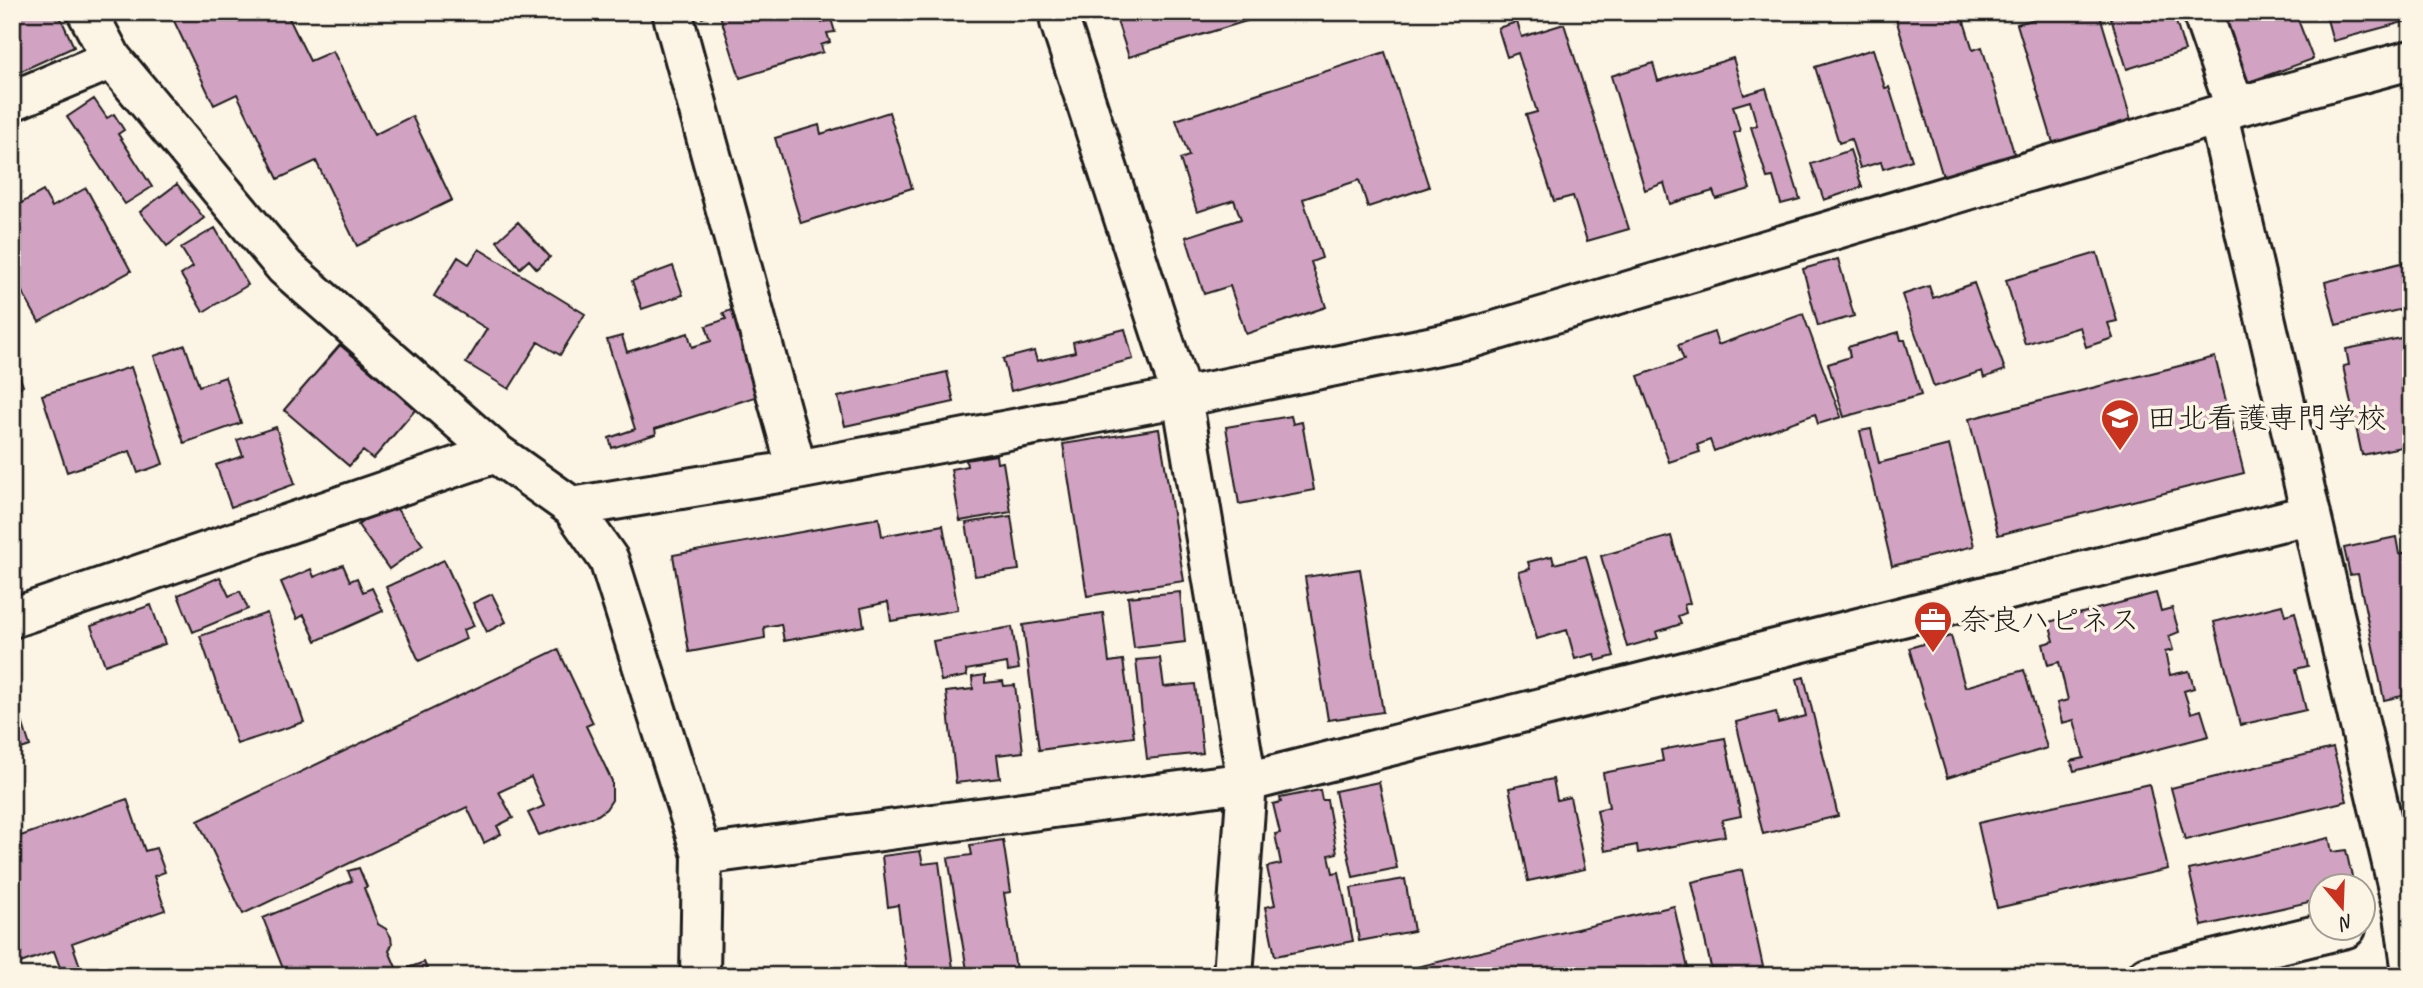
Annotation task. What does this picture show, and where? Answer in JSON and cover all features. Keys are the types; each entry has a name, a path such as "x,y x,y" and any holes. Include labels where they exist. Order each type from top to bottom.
{"street":[{"path":"87,12 112,59 285,267 496,453 572,507 609,560 702,855 700,976"},
{"path":"672,12 797,470"},
{"path":"2202,12 2227,111 2311,514 2404,915 2411,965"},
{"path":"1059,22 1182,397 1247,782 1233,976"},
{"path":"12,101 112,59"},
{"path":"572,507 797,470 1182,397 1468,339 2227,111 2411,60"},
{"path":"12,618 496,453"},
{"path":"702,855 1247,782 2311,514"},
{"path":"2378,921 2404,915"},
{"path":"2147,976 2308,938"}],"building":[{"path":"12,12 58,12 74,47 17,73 12,63"},
{"path":"194,12 286,12 310,61 333,51 374,135 412,116 452,200 357,246 316,161 278,179 237,94 214,105 174,21"},
{"path":"701,12 719,12 702,18"},
{"path":"719,12 818,12 822,23 831,19 835,32 827,33 830,42 821,45 823,52 740,78"},
{"path":"1114,12 1265,12 1266,15 1129,57"},
{"path":"1363,12 1387,12 1365,19"},
{"path":"1894,12 1961,12 1973,50 1982,47 2015,156 1943,177"},
{"path":"2059,12 2099,12 2132,123 2054,146 2017,24"},
{"path":"2109,12 2173,12 2185,51 2127,69"},
{"path":"2217,12 2295,12 2313,59 2243,84"},
{"path":"2325,12 2411,12 2411,20 2333,41"},
{"path":"1517,22 1522,37 1564,24 1629,229 1587,241 1573,196 1554,201 1526,115 1537,112 1518,53 1507,57 1498,28"},
{"path":"1873,49 1885,88 1889,87 1912,160 1883,169 1881,162 1860,168 1851,139 1839,143 1815,67"},
{"path":"1385,52 1429,187 1368,207 1359,180 1303,199 1322,258 1311,262 1326,307 1246,334 1230,286 1204,294 1186,237 1241,219 1234,200 1197,212 1180,159 1189,156 1176,120"},
{"path":"1733,58 1744,95 1766,88 1800,199 1781,204 1773,177 1767,178 1751,127 1757,125 1750,101 1733,106 1740,131 1734,133 1750,189 1716,199 1713,191 1670,204 1664,183 1645,190 1611,76 1653,63 1658,81"},
{"path":"94,99 107,118 114,114 124,130 118,134 152,187 125,204 67,117"},
{"path":"889,112 912,188 801,223 775,138 819,125 821,134"},
{"path":"1850,150 1862,187 1824,200 1811,164"},
{"path":"177,184 204,218 167,246 140,212"},
{"path":"86,188 131,271 39,322 12,274 12,208 43,191 52,207"},
{"path":"2411,197 2411,253 2402,199"},
{"path":"518,222 550,257 537,269 529,260 520,268 497,241"},
{"path":"215,228 248,285 203,312 181,275 193,267 181,248"},
{"path":"479,249 585,314 560,355 538,342 509,389 466,363 487,329 434,296 458,257 469,264"},
{"path":"2097,253 2117,321 2108,323 2113,338 2086,347 2080,327 2025,344 2006,280"},
{"path":"1838,259 1854,316 1818,326 1803,269"},
{"path":"2405,262 2411,280 2411,307 2336,325 2325,282"},
{"path":"673,266 683,295 642,309 632,281"},
{"path":"1974,283 2005,370 1984,378 1982,371 1934,387 1902,295 1929,286 1933,298"},
{"path":"734,309 761,395 655,429 656,434 612,448 609,438 635,429 607,340 622,336 627,352 688,333 692,347 711,341 706,326 726,319 723,313"},
{"path":"1803,314 1841,417 1818,424 1815,414 1714,451 1710,440 1697,445 1700,452 1669,462 1638,376 1684,360 1678,345 1714,332 1718,345"},
{"path":"1125,329 1133,359 1011,391 1003,359 1034,351 1037,361 1075,352 1073,342"},
{"path":"1899,332 1901,340 1905,340 1921,395 1844,417 1828,364 1850,357 1848,347"},
{"path":"2411,336 2411,445 2362,455 2343,366 2349,365 2346,349"},
{"path":"185,345 199,386 225,377 241,423 184,443 154,356"},
{"path":"340,345 416,409 373,459 363,451 349,466 284,410"},
{"path":"12,356 23,386 12,390"},
{"path":"2215,357 2244,473 1998,535 1969,419"},
{"path":"131,367 163,464 138,473 130,451 67,472 42,395"},
{"path":"947,372 954,402 845,426 838,397"},
{"path":"1291,416 1293,424 1302,422 1314,490 1239,504 1226,427"},
{"path":"276,427 295,484 231,507 216,465 243,456 237,440"},
{"path":"1159,429 1184,581 1087,596 1063,444"},
{"path":"1871,429 1879,463 1949,445 1974,546 1892,566 1860,431"},
{"path":"996,455 997,463 1003,462 1011,512 960,521 951,469 967,466 966,460"},
{"path":"391,501 423,545 389,569 358,525"},
{"path":"1011,516 1019,570 975,576 966,523"},
{"path":"879,518 882,536 943,525 958,610 891,621 888,602 861,608 864,626 784,641 781,624 764,627 765,638 689,652 673,555"},
{"path":"1671,536 1690,603 1684,605 1686,613 1678,616 1681,624 1656,632 1658,638 1627,647 1601,556"},
{"path":"2396,537 2399,554 2411,551 2411,694 2384,700 2358,574 2350,575 2344,548"},
{"path":"1552,556 1554,564 1586,556 1614,656 1596,661 1594,654 1575,659 1567,630 1537,639 1519,572 1530,569 1528,562"},
{"path":"444,560 474,626 463,630 466,639 419,661 386,587"},
{"path":"343,565 350,581 357,578 363,592 372,588 383,611 316,641 304,615 297,619 281,582 311,569 314,577"},
{"path":"1360,569 1383,712 1328,720 1305,577"},
{"path":"220,577 229,596 240,591 248,609 193,632 178,595"},
{"path":"1180,592 1185,642 1134,648 1128,597"},
{"path":"2156,593 2161,611 2172,608 2179,632 2169,636 2173,650 2165,652 2170,675 2189,671 2194,688 2184,691 2191,713 2201,710 2209,736 2074,771 2071,761 2084,758 2074,720 2062,723 2057,703 2068,700 2059,662 2048,665 2043,644 2054,641 2049,622"},
{"path":"492,594 506,622 487,632 473,603"},
{"path":"151,605 165,644 105,665 91,626"},
{"path":"2282,605 2285,615 2295,612 2308,666 2296,669 2306,710 2240,725 2214,622"},
{"path":"267,613 304,722 237,744 200,636"},
{"path":"1103,613 1109,662 1123,660 1134,737 1039,750 1023,625"},
{"path":"1012,627 1019,669 1008,671 1007,663 966,670 967,676 941,681 933,641"},
{"path":"1951,636 1965,687 2024,670 2047,748 1947,778 1909,648"},
{"path":"558,649 593,723 586,726 612,781 612,800 606,809 598,815 539,835 528,813 544,806 531,777 499,792 513,818 497,826 501,834 484,843 467,807 243,914 198,821"},
{"path":"1160,658 1164,687 1195,684 1203,753 1147,759 1136,660"},
{"path":"985,675 985,683 1003,681 1004,686 1015,685 1023,752 997,755 1000,778 956,783 946,692 973,689 972,677"},
{"path":"1804,677 1838,816 1763,834 1736,722 1776,712 1778,723 1806,716 1797,679"},
{"path":"12,690 30,746 12,752"},
{"path":"1725,738 1741,816 1722,820 1725,836 1638,853 1637,845 1605,851 1597,810 1609,807 1603,773 1663,761 1661,750"},
{"path":"2333,748 2347,801 2185,840 2171,788"},
{"path":"1553,779 1557,800 1570,797 1585,869 1528,881 1509,788"},
{"path":"1379,782 1397,868 1353,877 1335,791"},
{"path":"2149,784 2168,869 1997,908 1978,823"},
{"path":"1320,790 1322,800 1327,800 1337,853 1329,855 1333,873 1339,872 1353,941 1275,956 1265,907 1275,905 1267,867 1281,864 1275,834 1280,833 1273,804 1281,802 1280,798"},
{"path":"127,799 145,851 156,848 165,872 154,876 165,910 72,943 83,975 63,976 54,951 12,966 12,839"},
{"path":"2329,838 2332,852 2346,850 2351,872 2308,872 2308,902 2202,926 2189,870"},
{"path":"1003,840 1011,892 1004,893 1017,976 968,976 948,858 972,855 970,845"},
{"path":"920,851 923,864 939,862 954,976 907,976 898,905 888,907 882,856"},
{"path":"359,868 378,924 386,929 391,937 389,951 398,972 424,962 430,976 413,976 411,972 401,976 286,976 263,918 352,881 348,871"},
{"path":"1742,870 1765,976 1713,976 1692,882"},
{"path":"1405,879 1414,931 1359,941 1351,888"},
{"path":"1674,906 1689,973 1681,976 1379,976"}],"place":[{"name":"田北看護専門学校","path":"2120,452"},
{"name":"奈良ハピネス","path":"1933,654"}]}
